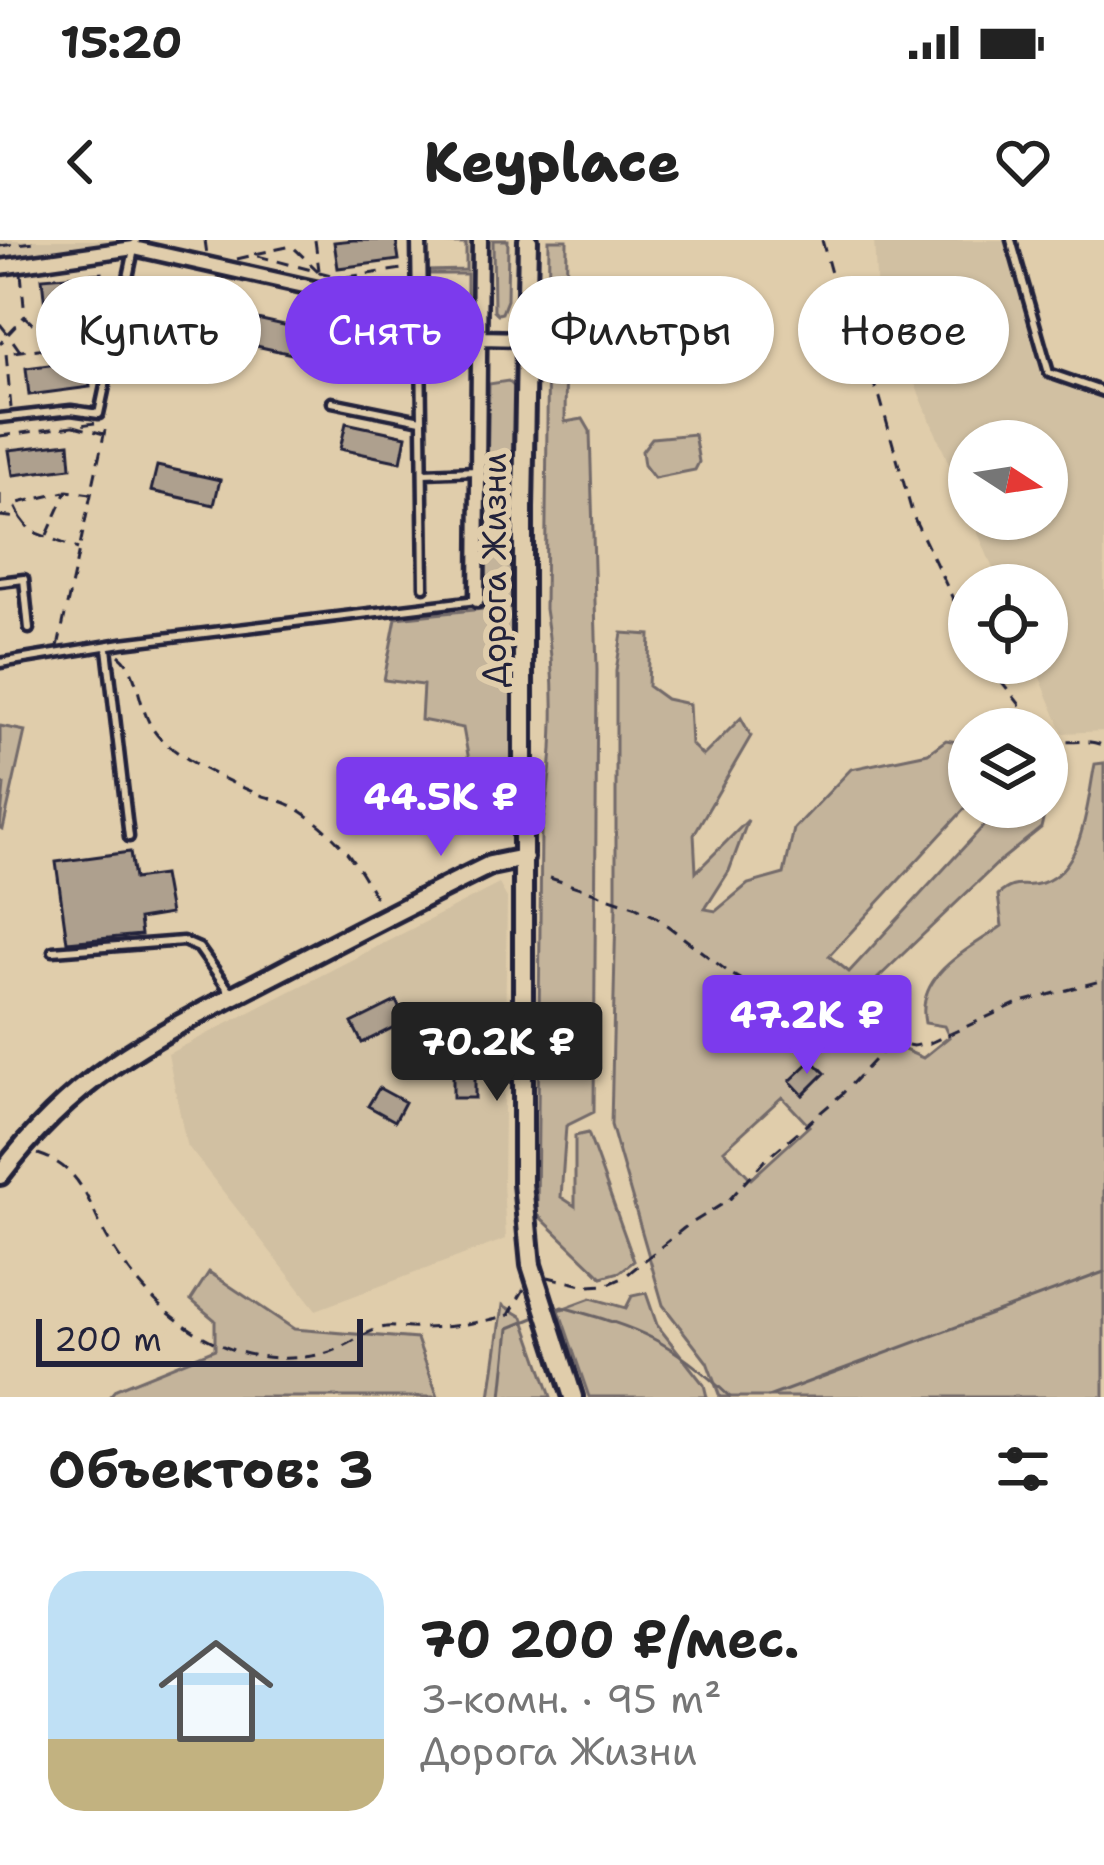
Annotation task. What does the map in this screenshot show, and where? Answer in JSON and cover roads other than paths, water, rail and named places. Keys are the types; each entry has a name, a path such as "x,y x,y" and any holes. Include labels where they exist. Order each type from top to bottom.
{"main road":[{"name":"Дорога Жизни","path":"527,276 528,240"},
{"name":"Дорога Жизни","path":"526,384 523,1183 533,1273 573,1397"},
{"path":"0,1174 50,1114 103,1069 386,916 490,865 524,858"}],"street":[{"path":"414,276 418,240"},
{"path":"480,240 480,276"},
{"path":"0,268 135,244 285,280"},
{"path":"477,600 481,384"}],"lane":[{"path":"1011,240 1049,374 1104,392"},
{"path":"0,418 71,410 101,418 135,244"},
{"path":"421,384 424,587"},
{"path":"332,402 421,419"},
{"path":"422,473 480,471"},
{"path":"0,582 24,578 29,629"},
{"path":"0,663 122,643 477,600"},
{"path":"107,648 129,837"},
{"path":"53,950 183,941 199,949 233,996"}],"waterway":[{"path":"768,1397 1104,1272"},
{"path":"555,1310 562,1307 653,1338 730,1397"},
{"path":"502,1397 509,1328 541,1315"}]}
